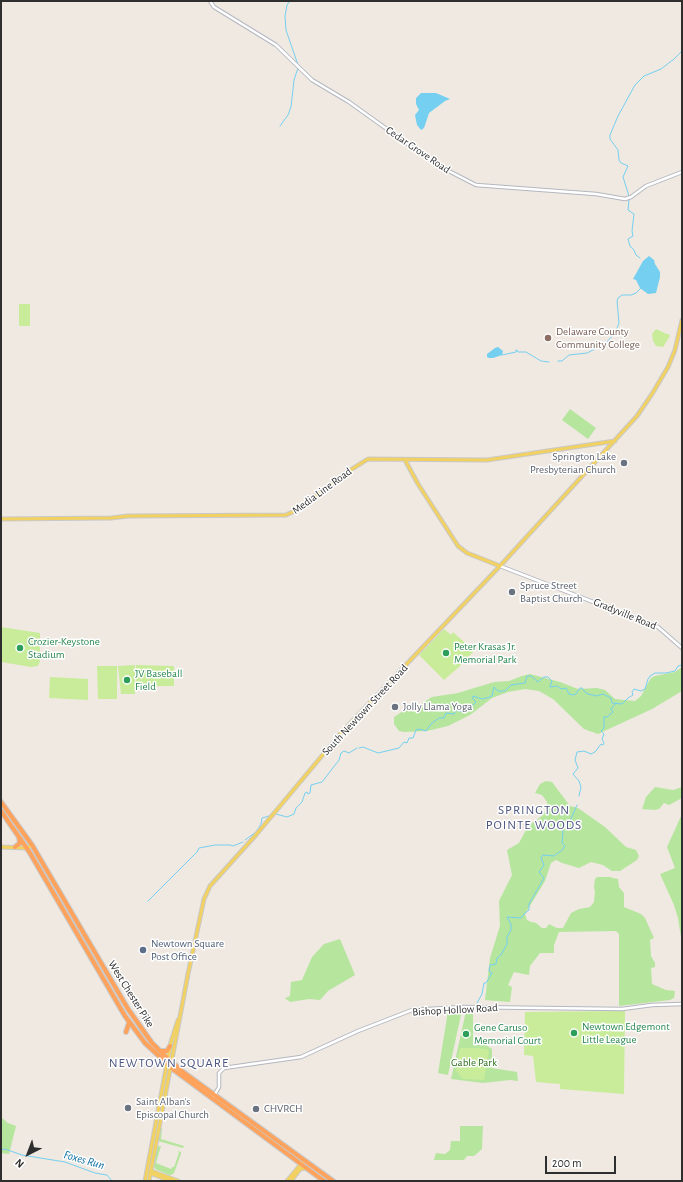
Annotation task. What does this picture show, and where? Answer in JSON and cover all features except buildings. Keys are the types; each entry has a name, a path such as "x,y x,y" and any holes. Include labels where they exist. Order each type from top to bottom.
{"highway":[{"name":"West Chester Pike","path":"1,802 32,844 128,1009 169,1063"},
{"name":"West Chester Pike","path":"1,811 26,848 129,1022 145,1044 214,1096 333,1181"},
{"path":"15,848 20,843 19,837"},
{"path":"126,1032 129,1022"},
{"path":"160,1051 166,1052 170,1046"},
{"name":"West Chester Pike","path":"214,1096 300,1164 324,1181"}],"main road":[{"name":"South Newtown Street Road","path":"179,1016 203,903 212,883 255,836 341,733 500,566 637,416 668,367 675,350 682,320"},
{"name":"Media Line Road","path":"1,519 111,518 128,516 286,515 297,510 352,469 368,459 487,460 615,441"},
{"name":"Gradyville Road","path":"405,460 418,484 458,546 467,553 500,566"},
{"path":"1,847 26,848 32,844"},
{"path":"149,1181 169,1063 170,1046 179,1016"},
{"path":"145,1181 179,1016"},
{"path":"287,1181 305,1160"},
{"path":"291,1181 300,1169 306,1168"},
{"path":"147,1171 178,1181"},
{"path":"151,1172 171,1181"}],"street":[{"name":"Cedar Grove Road","path":"210,1 214,7 276,45 312,80 350,102 437,165 476,185 595,194 625,199 632,197 646,186 682,172"},
{"name":"Gradyville Road","path":"500,566 658,627 682,648"},
{"name":"Bishop Hollow Road","path":"214,1096 219,1087 219,1073 224,1068 301,1057 358,1031 412,1010 463,1008 622,1009 652,1005 682,1004"}],"green space":[{"path":"19,304 30,304 30,326 19,326"},
{"path":"656,329 669,334 670,336 663,347 656,346 653,341 652,334"},
{"path":"570,409 596,428 588,439 562,420"},
{"name":"Crozier-Keystone Stadium","path":"1,627 40,633 40,661 38,666 31,667 1,662"},
{"name":"Peter Krasas Jr. Memorial Park","path":"444,629 451,635 453,632 474,651 444,680 419,655"},
{"name":"JV Baseball Field","path":"135,665 135,694 121,694 118,666"},
{"path":"136,665 174,666 174,686 136,686"},
{"path":"97,666 117,666 117,699 98,699"},
{"path":"682,667 682,691 652,709 598,734 584,729 553,699 539,691 525,689 508,692 492,698 470,715 448,726 427,731 404,732 399,731 394,724 394,717 403,711 416,707 432,697 458,693 494,682 509,681 530,674 560,682 578,689 597,688 605,690 615,699 635,701 641,696 651,678 675,672"},
{"path":"50,677 88,679 88,700 49,698"},
{"path":"546,781 552,782 570,806 578,808 605,827 626,847 636,850 639,856 637,860 620,871 612,871 603,865 591,862 579,868 556,860 551,863 545,881 525,914 527,920 536,923 542,928 546,928 549,924 557,928 563,928 571,913 579,909 590,907 594,902 594,887 595,879 597,877 610,877 618,879 619,887 624,893 624,907 641,914 645,918 654,938 650,940 651,956 655,963 655,967 651,968 652,984 666,990 675,991 674,998 670,1000 619,1006 619,934 616,931 559,932 554,945 554,953 540,953 530,966 529,975 514,972 508,985 512,987 510,1002 485,1000 490,958 500,926 499,901 512,875 507,850 519,843 528,826 542,816 548,808 547,802 542,795 535,793 540,784"},
{"path":"655,787 673,790 682,787 682,798 669,805 664,803 659,809 642,809 646,797"},
{"path":"682,814 682,944 678,918 674,905 660,874 675,868 667,847"},
{"path":"340,939 355,975 328,991 320,1000 309,999 290,1002 285,998 290,996 291,982 302,980 312,957 324,944"},
{"path":"462,1010 448,1075 438,1073 448,1011"},
{"name":"Gable Park","path":"466,1011 473,1011 473,1045 486,1045 492,1049 492,1068 517,1072 518,1081 510,1080 483,1083 451,1079"},
{"name":"Newtown Edgemont Little League","path":"625,1011 624,1094 560,1089 560,1084 536,1082 533,1056 524,1055 525,1012"},
{"path":"460,1048 487,1049 489,1051 484,1080 463,1079 456,1071"},
{"path":"1,1118 16,1126 9,1154 1,1153"},
{"path":"460,1126 483,1126 482,1149 474,1156 467,1156 464,1160 434,1160 436,1153 445,1154 450,1150 451,1141 460,1141"},
{"path":"160,1128 162,1128 161,1139 184,1146 183,1148 158,1141"},
{"path":"161,1146 156,1163 171,1169 174,1167 179,1153 178,1151 181,1152 174,1173 171,1175 155,1169 156,1148"}],"water":[{"path":"421,93 436,93 450,99 429,113 424,128 421,130 417,125 415,115 419,110 416,104 416,98"},
{"path":"649,256 654,260 660,272 660,277 656,293 648,294 640,288 636,280 633,279 643,261"},
{"path":"498,347 503,351 502,355 493,358 487,357 487,354"}],"waterway":[{"path":"290,1 287,5 285,16 286,30 298,65"},
{"path":"629,196 623,177 628,166 621,163 619,160 618,150 610,139 610,135 618,116 635,85 644,76 661,69 682,51"},
{"path":"280,126 288,115 291,107 294,80 298,68"},
{"path":"629,200 628,210 634,214 632,231 633,236 628,239 630,246 640,258"},
{"path":"558,361 562,361 569,355 587,353 605,344 615,333 619,323 618,298 622,295 631,295 636,293 641,288"},
{"path":"502,355 516,352 517,350 518,352 526,352 541,361 549,362"},
{"path":"463,707 473,705 476,702 473,699 473,696 482,699 490,697 492,696 494,687 498,691 505,691 511,685 525,683 527,676 531,676 538,682 544,677 548,677 552,681 550,687 557,686 561,689 566,688 569,694 576,694 580,688 582,688 588,694 597,696 603,694 611,698 612,703 622,704 633,695 632,692 634,689 641,691 645,689 650,676 655,673 675,671 678,666 682,665"},
{"path":"579,796 581,787 579,781 573,774 578,768 575,760 577,752 584,751 591,754 595,752 601,744 603,745 604,743 602,739 604,734 601,731 604,728 604,717 607,717 613,712 611,709 616,703"},
{"path":"359,748 363,747 378,753 399,748 404,742 407,743 409,738 413,738 416,730 419,729 426,731 431,724 439,718 444,718 446,713 454,714 456,710 462,712"},
{"path":"276,814 287,817 294,814 296,808 302,802 305,793 310,793 311,785 322,782 339,760 341,753 344,751 349,753 357,748"},
{"path":"477,1003 482,994 484,983 486,983 492,973 489,971 490,965 496,964 497,958 501,955 507,944 507,937 511,930 511,924 507,917 521,918 529,910 529,904 544,878 539,872 544,865 541,858 543,855 554,856 565,846 562,843 563,831 561,828 569,823 577,805"},
{"path":"245,840 256,832 261,824 262,818 269,816 272,813"},
{"path":"148,901 197,852 199,848 215,845 233,846 243,842"},
{"name":"Foxes Run","path":"1,1150 5,1149 22,1155 65,1162 95,1173 107,1175 112,1181"}],"place":[{"name":"Delaware County Community College","path":"548,338"},
{"name":"Springton Lake Presbyterian Church","path":"624,463"},
{"name":"Spruce Street Baptist Church","path":"512,592"},
{"name":"Crozier-Keystone Stadium","path":"20,648"},
{"name":"Peter Krasas Jr. Memorial Park","path":"446,653"},
{"name":"JV Baseball Field","path":"127,680"},
{"name":"Jolly Llama Yoga","path":"395,707"},
{"name":"Newtown Square Post Office","path":"143,950"},
{"name":"Newtown Edgemont Little League","path":"574,1033"},
{"name":"Gene Caruso Memorial Court","path":"466,1034"},
{"name":"Saint Alban's Episcopal Church","path":"128,1108"},
{"name":"CHVRCH","path":"256,1109"}],"district":[{"name":"SPRINGTON POINTE WOODS","path":"534,818"},
{"name":"NEWTOWN SQUARE","path":"169,1063"}]}
